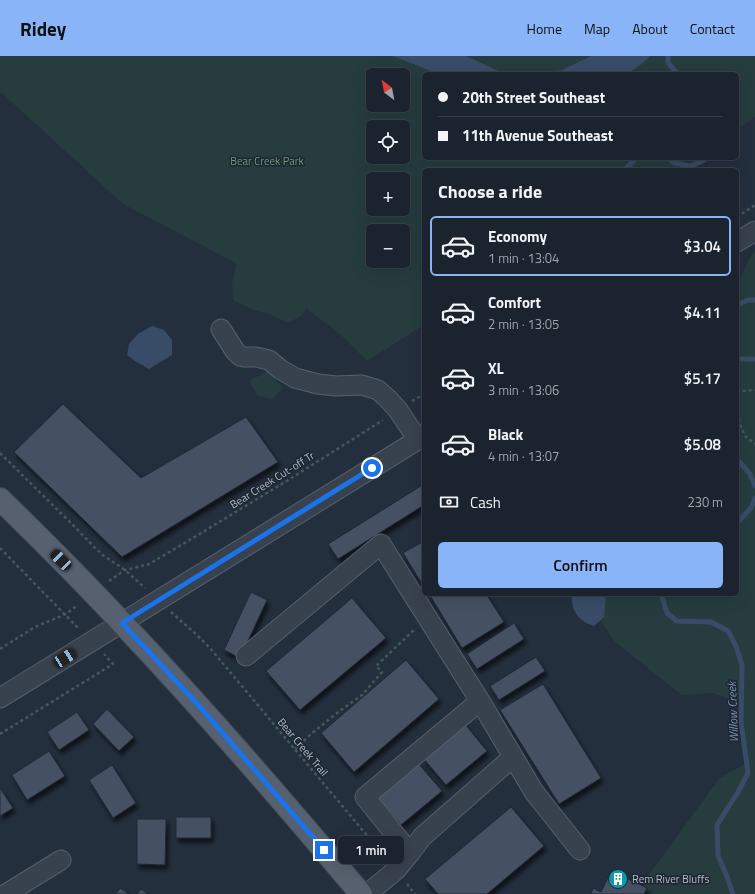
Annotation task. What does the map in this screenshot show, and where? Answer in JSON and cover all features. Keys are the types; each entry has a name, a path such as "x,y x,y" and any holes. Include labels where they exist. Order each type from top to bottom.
{"main road":[{"path":"0,499 122,623 201,708 361,894"}],"street":[{"path":"739,241 755,231"},
{"path":"0,698 421,438 398,410 378,390 362,385 336,386 318,384 296,378 269,360 240,356 235,351 221,329"},
{"path":"246,656 381,544 480,701 534,792 580,850"},
{"path":"410,853 365,797 480,701"},
{"path":"367,894 396,870 422,837 513,757"},
{"path":"6,894 61,860"}],"path":[{"path":"739,216 755,206"},
{"path":"739,390 755,390"},
{"name":"Bear Creek Cut-off Tr","path":"0,453 93,546 104,556 125,570 149,564 290,479 422,395"},
{"path":"739,418 745,436 755,444"},
{"path":"0,548 66,614 35,627 0,649"},
{"path":"295,749 337,713 362,695 382,672 376,666 427,618"},
{"name":"Bear Creek Trail","path":"198,636 210,648 396,870"},
{"path":"0,734 113,664"}],"green space":[{"name":"Bear Creek Park","path":"0,56 755,56 755,117 739,128 739,72 422,72 422,160 687,160 674,168 422,168 422,326 367,361 341,335 306,308 303,315 288,323 269,314 251,309 233,300 232,284 236,263 123,204 0,92"},
{"path":"755,250 755,894 640,894 650,873 719,779 746,763 741,721 741,704 713,693 682,695 615,642 595,612 597,596 739,596 739,282 749,259"},
{"path":"266,372 283,387 273,399 258,396 249,381"}],"water":[{"path":"393,56 466,56 501,72 434,72"},
{"path":"591,56 650,56 630,72 548,72 562,70"},
{"path":"152,326 164,330 172,340 172,355 149,369 127,355 129,344 138,334"},
{"path":"572,596 606,596 604,617 594,626 584,622 574,610"}],"building":[{"path":"63,404 141,478 246,417 278,462 122,557 14,452"},
{"path":"422,485 422,506 338,559 328,544"},
{"path":"422,542 422,584 403,553"},
{"path":"251,592 267,600 240,658 224,650"},
{"path":"430,596 487,596 504,622 462,648"},
{"path":"352,598 386,638 300,710 266,671"},
{"path":"514,623 524,639 477,669 467,654"},
{"path":"536,657 545,671 499,700 490,686"},
{"path":"406,660 439,699 354,772 321,733"},
{"path":"543,684 601,778 559,804 500,710"},
{"path":"107,709 134,737 119,751 93,724"},
{"path":"77,712 89,730 59,750 47,732"},
{"path":"464,723 487,751 446,785 423,758"},
{"path":"49,751 65,776 27,800 12,775"},
{"path":"418,763 442,791 401,825 378,798"},
{"path":"112,765 136,803 113,818 89,780"},
{"path":"0,788 13,808 0,816"},
{"path":"511,807 544,846 487,894 438,894 425,879"},
{"path":"176,817 211,817 211,838 176,838"},
{"path":"137,819 166,819 165,865 137,864"},
{"name":"Rem River Bluffs","path":"611,871 647,888 644,894 591,894 593,888 601,892"},
{"path":"120,888 129,894 116,894"},
{"path":"141,889 148,894 137,894"}],"waterway":[{"name":"Willow Creek","path":"668,56 668,63 676,72"},
{"name":"Willow Creek","path":"627,168 634,160"},
{"name":"Willow Creek","path":"671,160 674,163 690,166 704,160"},
{"name":"Willow Creek","path":"739,304 748,300 755,300"},
{"name":"Willow Creek","path":"739,359 755,359"},
{"name":"Willow Creek","path":"739,461 750,474 755,486"},
{"name":"Willow Creek","path":"739,521 751,508 755,498"},
{"name":"Willow Creek","path":"662,596 667,613 677,621 711,622 728,631 736,646 742,665 741,721 748,773 717,825 718,856 733,894"}],"place":[{"name":"Rem River Bluffs","path":"618,879"}],"route":[{"path":"324,850 201,708 122,623 372,468"}]}
